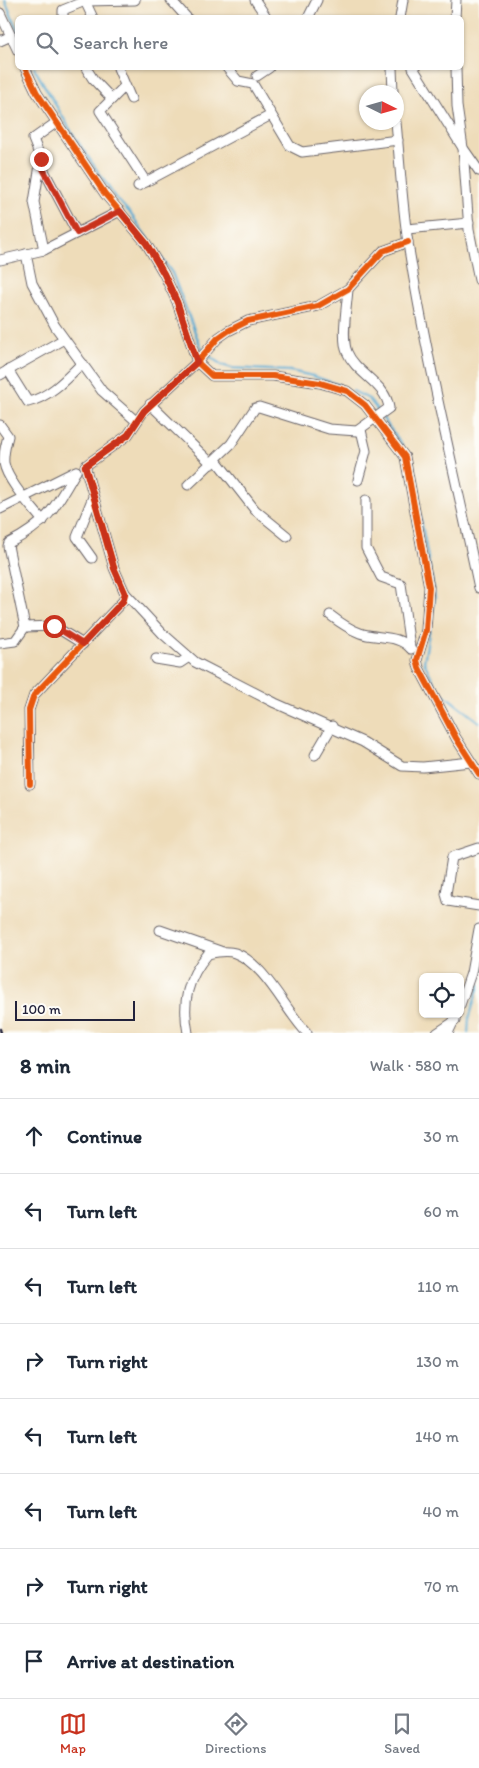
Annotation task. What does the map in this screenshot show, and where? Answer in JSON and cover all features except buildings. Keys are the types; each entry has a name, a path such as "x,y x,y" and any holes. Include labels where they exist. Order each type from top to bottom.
{"street":[{"path":"62,15 63,10 82,1 135,0"},
{"path":"171,0 184,15"},
{"path":"255,0 265,15"},
{"path":"310,15 317,0"},
{"path":"400,15 403,0"},
{"path":"455,15 456,0"},
{"path":"82,1 91,15"},
{"path":"0,13 2,21 15,45"},
{"path":"0,40 11,36"},
{"path":"26,70 37,93 105,194 146,243 164,274 177,302 199,359 212,376 273,376 304,380 337,388 355,397 379,415 408,464 429,587 426,630 417,660"},
{"path":"87,70 93,80 112,99"},
{"path":"119,70 131,99"},
{"path":"229,70 238,81 253,84 290,146 298,151 398,140"},
{"path":"257,76 267,70"},
{"path":"389,70 392,85"},
{"path":"414,70 479,171"},
{"path":"456,70 457,106 463,148 469,223 479,280"},
{"path":"125,86 100,111 142,184 271,115"},
{"path":"44,250 34,202 41,159 33,139 57,122"},
{"path":"397,130 408,242 433,380 479,588"},
{"path":"41,165 77,233"},
{"path":"0,260 44,250 120,211"},
{"path":"406,229 469,223"},
{"path":"0,509 23,496 76,472 128,435 136,421 150,404 228,331 248,321 318,306 348,289 383,251 408,242"},
{"path":"26,254 32,283 46,312 102,391 136,421"},
{"path":"188,485 214,462 238,434 255,408 259,407 329,429 361,430 389,408 388,400 372,380 356,367 347,351 348,289"},
{"path":"64,339 4,372 28,402 35,400 61,384 82,363"},
{"path":"150,404 214,462 255,510 287,536"},
{"path":"0,425 8,436 4,452 5,467 23,496 44,521"},
{"path":"358,480 366,450 361,430"},
{"path":"85,466 114,568 125,593 162,633 188,657 275,703 332,726 369,745 402,766 423,767 471,762"},
{"path":"0,643 15,641 25,627 8,546 9,543 36,528 44,521 57,504 76,472"},
{"path":"92,558 77,537 93,497"},
{"path":"366,500 366,548 381,577 401,584 410,647 422,675 479,774"},
{"path":"30,784 29,710 34,695 123,601 125,593"},
{"path":"330,614 340,623 360,633 377,635 410,647"},
{"path":"25,627 54,626 83,644"},
{"path":"156,659 180,663 188,657"},
{"path":"314,755 332,726"},
{"path":"479,848 452,857 446,894 448,902 479,906"},
{"path":"464,992 470,973 479,928"},
{"path":"160,930 220,951 234,952 250,961 307,1033"},
{"path":"188,1033 184,1014 190,980 208,954 220,951"},
{"path":"437,1033 456,1018"},
{"path":"448,1033 456,1018"}],"waterway":[{"path":"5,0 15,25"},
{"path":"35,70 74,136 115,197 130,213 172,273 200,345 209,356 222,365 232,368 290,371 313,376 339,385"},
{"path":"353,391 369,399 379,412"},
{"path":"382,417 402,445"},
{"path":"409,456 414,469 417,498 435,597 424,662 438,690 479,722"},
{"path":"468,1033 469,1019 479,985"}],"railway":[{"path":"0,1029 1,1033"}],"cycle path":[{"path":"26,70 37,93 105,194 146,243 164,274 177,302 197,362 212,376 273,376 320,383 347,391 365,405 405,457 429,587 426,630 417,660 419,668 456,738 479,774"},
{"path":"30,784 29,710 34,695 123,601 125,593 114,568 85,466 128,435 144,411 197,362 218,338 228,331 248,321 318,306 348,289 383,251 408,242"}],"route":[{"path":"41,159 41,165 77,233 120,211 146,243 164,274 177,302 197,362 150,404 128,435 85,466 86,476 114,568 125,593 123,601 83,644 54,626"}]}
